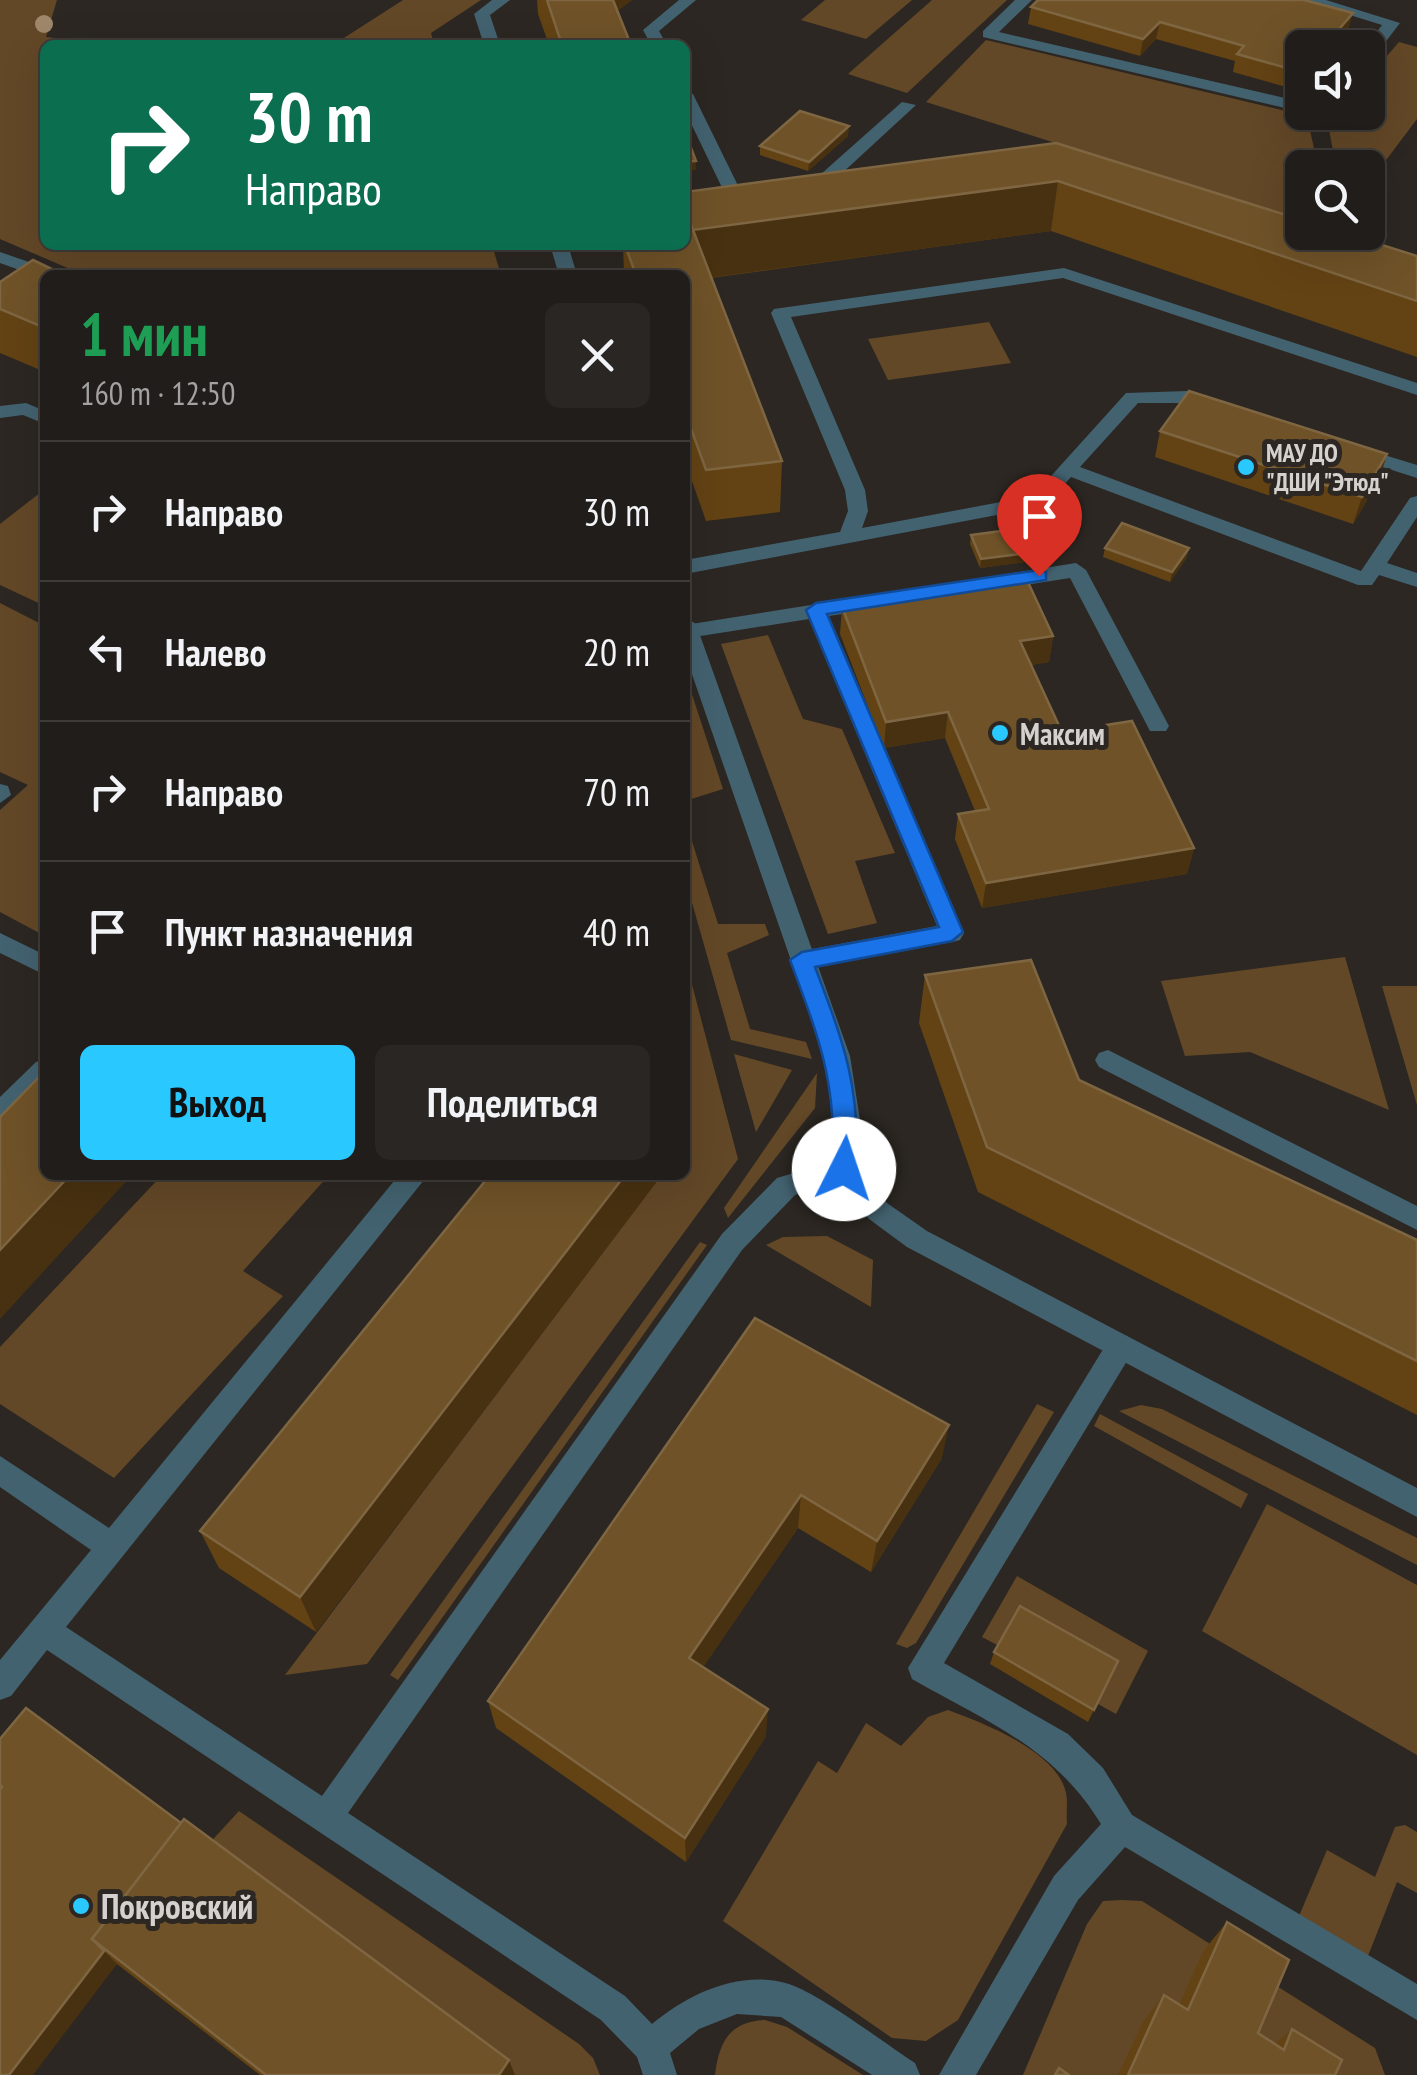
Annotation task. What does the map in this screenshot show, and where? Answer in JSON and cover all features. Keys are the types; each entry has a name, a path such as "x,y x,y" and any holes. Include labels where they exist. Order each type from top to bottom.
{"street":[{"path":"490,40 482,14 502,0"},
{"path":"656,40 651,30 688,0"},
{"path":"1024,0 988,34 1285,102"},
{"path":"1309,0 1392,23 1385,32"},
{"path":"690,103 748,205 690,212"},
{"path":"789,199 806,197 908,104"},
{"path":"0,257 40,271"},
{"path":"849,534 858,511 855,490 780,313 1064,272 1417,389"},
{"path":"690,566 1038,500 1132,397 1187,396 1240,414"},
{"path":"0,412 26,409 40,416"},
{"path":"1328,443 1417,472"},
{"path":"1067,469 1365,580 1417,502"},
{"path":"1376,567 1417,580"},
{"path":"690,626 1076,570 1158,726"},
{"path":"802,960 952,932 816,610"},
{"path":"690,638 837,1056 847,1120 844,1169 878,1211 918,1240 1417,1503"},
{"path":"0,942 40,963"},
{"path":"1108,1060 1417,1219"},
{"path":"0,1114 40,1074"},
{"path":"325,1819 732,1242 786,1186 844,1169"},
{"path":"0,1685 410,1180"},
{"path":"1120,1347 924,1668 1056,1745 1092,1779 1121,1826 1417,2003"},
{"path":"0,1470 112,1548"},
{"path":"44,1630 613,2008 656,2061 688,2016 737,1997 786,2000 903,2075"},
{"path":"956,2075 1026,1962 1066,1888 1121,1826"}],"shaded area":[{"path":"0,0 57,0 46,37 74,40 40,40 40,250 494,250 500,270 72,270 0,239"},
{"path":"403,0 481,0 431,33 433,40 341,40"},
{"path":"825,0 912,0 866,39 801,20"},
{"path":"932,0 1007,0 907,93 848,74"},
{"path":"986,40 1285,111 1285,130 1310,130 1314,150 1285,150 1285,216 926,102"},
{"path":"1399,42 1417,47 1417,119 1385,161 1385,150 1333,150 1329,130 1385,130 1385,58"},
{"path":"989,322 1011,363 888,380 868,339"},
{"path":"40,493 40,604 0,585 0,524"},
{"path":"0,603 40,623 40,933 0,912 0,810 28,785 0,772"},
{"path":"768,635 803,719 842,729 895,853 855,861 877,923 828,934 721,644"},
{"path":"690,688 723,789 690,799"},
{"path":"690,835 718,924 765,924 769,935 727,953 750,1029 806,1042 812,1059 731,1040 690,896"},
{"path":"1345,957 1389,1110 1250,1052 1185,1056 1161,981"},
{"path":"690,977 738,1159 367,1664 285,1675 657,1181 690,1180"},
{"path":"1382,986 1417,986 1417,1105"},
{"path":"734,1054 792,1070 756,1132"},
{"path":"817,1073 815,1108 728,1218 724,1208"},
{"path":"157,1180 325,1180 243,1271 283,1296 114,1478 0,1404 0,1347"},
{"path":"827,1236 873,1260 871,1307 766,1245 783,1237"},
{"path":"700,1242 707,1245 398,1680 390,1675"},
{"path":"1037,1404 1054,1412 916,1643 907,1648 896,1644"},
{"path":"1141,1405 1162,1409 1417,1538 1417,1565 1119,1411"},
{"path":"1100,1414 1248,1494 1241,1508 1094,1426"},
{"path":"1267,1504 1417,1585 1417,1755 1202,1631"},
{"path":"1017,1576 1148,1651 1116,1714 1098,1704 1112,1673 1001,1647 982,1637"},
{"path":"948,1710 1017,1741 1049,1764 1066,1793 1067,1824 958,2020 926,2041 892,2038 723,1921 818,1761 837,1773 866,1723 901,1746 928,1717"},
{"path":"239,1811 579,2044 593,2058 600,2075 511,2075 205,1848"},
{"path":"1405,1825 1417,1832 1417,1893 1397,1882 1368,1956 1299,1916 1327,1850 1375,1877 1395,1827"},
{"path":"1103,1901 1142,1901 1375,2048 1385,2075 1302,2075 1166,2034 1118,2075 1023,2075 1087,1924"},
{"path":"765,2020 787,2027 863,2075 715,2075 719,2053 728,2036 743,2025"}],"building":[{"path":"547,0 613,0 629,40 560,40"},
{"path":"1038,0 1304,0 1353,13 1338,30 1285,30 1285,68 1237,54 1244,46 1160,22 1143,39 1031,7"},
{"path":"800,111 849,126 809,162 760,146"},
{"path":"1056,143 1285,215 1285,250 1385,250 1385,246 1417,256 1417,301 1058,181 693,230 690,191"},
{"path":"690,230 782,461 706,470 690,426 690,270 634,270 627,250 690,250"},
{"path":"33,260 54,270 40,270 40,326 0,309 0,282"},
{"path":"1189,391 1387,454 1362,497 1160,431"},
{"path":"1122,523 1189,548 1172,572 1105,548"},
{"path":"1031,527 1042,551 981,559 971,535"},
{"path":"1027,580 1053,636 1020,641 1062,732 1132,721 1194,848 986,883 958,814 989,809 948,712 886,722 842,607"},
{"path":"1031,960 1079,1080 1417,1240 1417,1361 987,1147 925,975"},
{"path":"40,1076 40,1180 65,1180 0,1250 0,1117"},
{"path":"486,1180 621,1180 300,1597 200,1531"},
{"path":"755,1318 949,1425 877,1541 801,1495 689,1658 768,1709 685,1838 488,1701"},
{"path":"1020,1606 1118,1661 1094,1710 994,1652"},
{"name":"Покровский","path":"26,1708 181,1823 92,1939 104,1951 9,2075 0,2075 0,1739"},
{"path":"184,1819 509,2060 499,2075 266,2075 92,1939"},
{"path":"1227,1922 1289,1960 1258,2033 1284,2050 1292,2029 1342,2060 1335,2075 1128,2075 1164,1995 1188,2010"}],"place":[{"name":"МАУ ДО \"ДШИ \"Этюд\"","path":"1246,467"},
{"name":"Максим","path":"1000,733"},
{"name":"Покровский","path":"81,1906"}],"route":[{"path":"844,1169 847,1120 837,1056 802,960 952,932 816,610 1039,576"}]}
